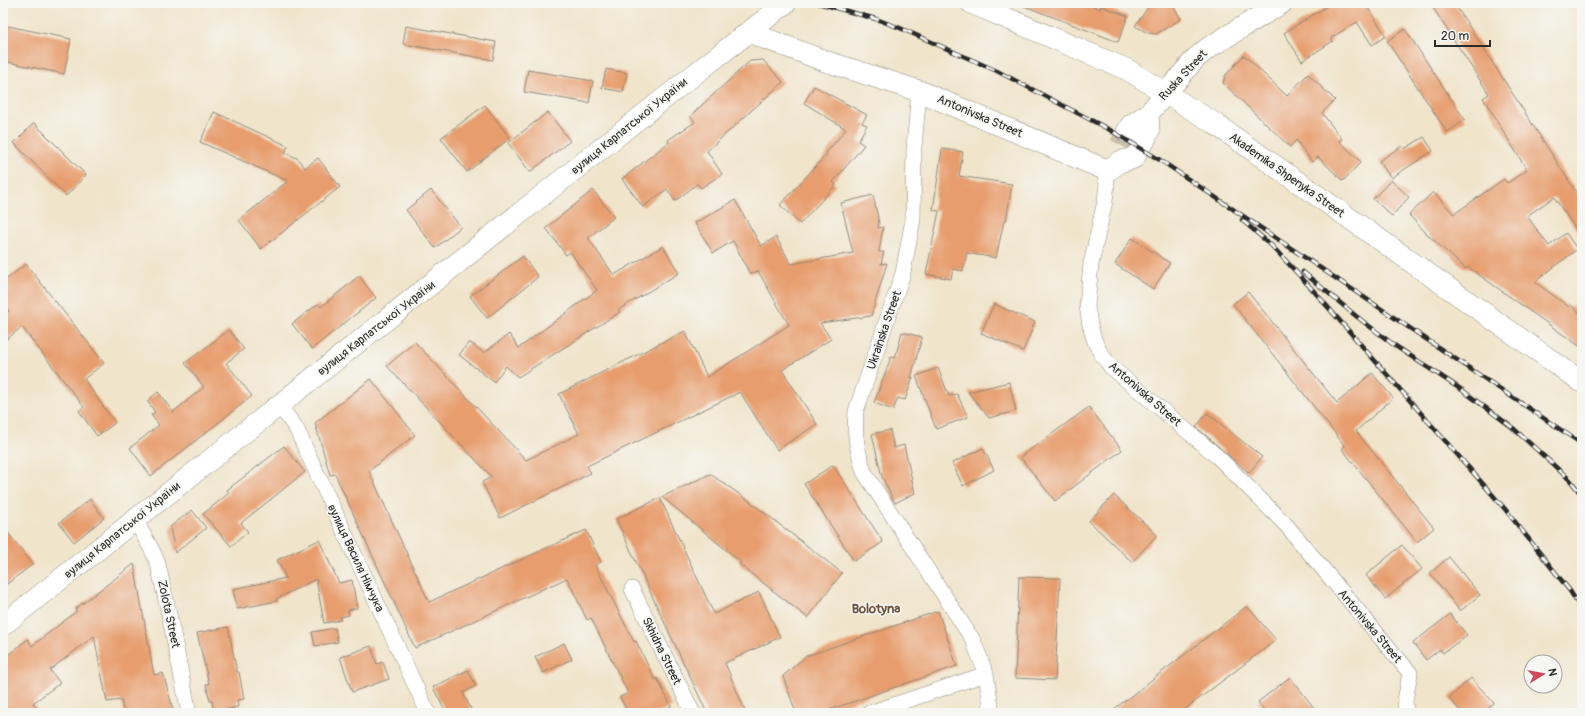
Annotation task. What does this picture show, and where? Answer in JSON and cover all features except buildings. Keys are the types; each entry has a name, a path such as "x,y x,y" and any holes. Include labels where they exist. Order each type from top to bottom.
{"main road":[{"name":"вулиця Карпатської України","path":"3,625 786,3"},
{"name":"Akademika Shpenyka Street","path":"971,3 1128,70 1166,93 1214,123 1580,376"},
{"name":"Ruska Street","path":"1125,151 1131,125 1148,114 1195,59 1208,48 1282,3"},
{"path":"748,32 825,62 919,91"},
{"name":"Antonivska Street","path":"919,91 1125,151"}],"street":[{"name":"Ukrainska Street","path":"919,91 914,147 913,219 908,250 903,274 856,411 854,430 856,445 864,472 973,640 986,674 992,713"},
{"name":"Antonivska Street","path":"1125,151 1107,184 1105,201 1091,264 1088,306 1090,325 1100,352 1111,367 1218,457 1292,531 1410,673 1405,701 1406,713"},
{"name":"вулиця Василя Німчука","path":"280,405 296,428 428,713"},
{"name":"Zolota Street","path":"135,520 158,564 170,614 189,713"},
{"name":"Skhidna Street","path":"632,589 693,713"},
{"path":"869,713 986,674"}],"tunnel":[{"path":"1120,145 1127,132"}],"railway":[{"path":"818,3 876,19 900,28 997,71 1110,130 1160,160 1582,444"},
{"path":"1242,220 1272,246 1312,289 1505,509 1570,591 1582,610"},
{"path":"1303,272 1394,345 1462,390 1513,428 1570,480 1582,495"}],"district":[{"name":"Bolotyna","path":"876,608"}]}
